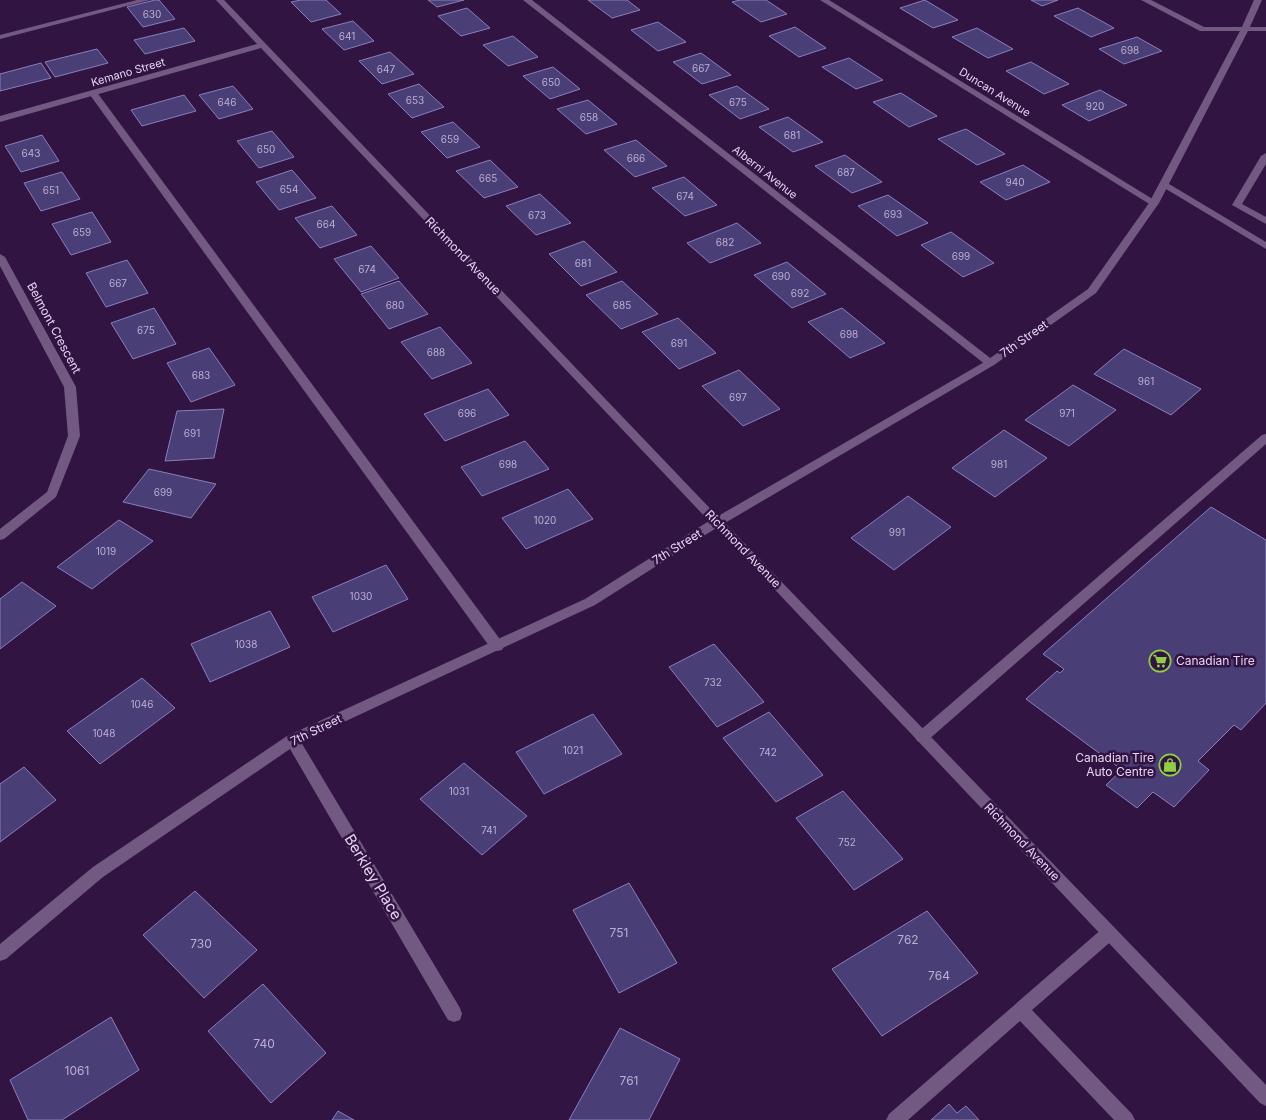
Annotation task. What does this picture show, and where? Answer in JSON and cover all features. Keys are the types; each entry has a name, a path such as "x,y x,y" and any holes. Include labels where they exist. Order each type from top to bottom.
{"street":[{"path":"0,37 146,0"},
{"name":"Richmond Avenue","path":"220,0 1266,1097"},
{"name":"Alberni Avenue","path":"527,0 990,362"},
{"name":"Duncan Avenue","path":"824,0 1154,203"},
{"path":"1145,0 1203,29 1266,30"},
{"name":"7th Street","path":"0,954 98,872 292,740 590,602 717,522 990,362 1092,291 1154,203 1245,29 1258,0"},
{"name":"Kemano Street","path":"0,119 263,46"},
{"path":"93,93 497,646"},
{"path":"1266,156 1238,205 1266,221"},
{"path":"1164,184 1266,246"},
{"name":"Belmont Crescent","path":"0,257 70,387 74,436 52,494 0,536"},
{"path":"922,737 1266,438"},
{"name":"Berkley Place","path":"292,740 454,1014"},
{"path":"895,1120 1109,933"},
{"path":"1021,1010 1126,1120"}],"building":[{"path":"159,0 175,19 143,27 127,7"},
{"path":"326,0 341,14 311,22 291,2"},
{"path":"428,0 464,0 437,7"},
{"path":"588,0 627,0 640,10 612,18"},
{"path":"740,0 766,0 787,14 761,22 732,2"},
{"path":"925,0 958,20 933,28 900,8"},
{"path":"1031,0 1058,0 1042,6"},
{"path":"467,8 490,28 461,36 438,16"},
{"path":"1078,8 1114,28 1091,37 1054,16"},
{"path":"353,21 374,41 344,50 322,29"},
{"path":"658,22 686,42 658,51 631,30"},
{"path":"795,27 826,48 799,57 769,36"},
{"path":"184,28 195,41 145,54 134,40"},
{"path":"977,28 1013,49 988,58 952,37"},
{"path":"513,36 538,57 508,66 483,45"},
{"path":"1137,37 1162,51 1124,64 1099,49"},
{"path":"97,49 108,63 55,77 45,62"},
{"path":"390,52 414,74 382,84 359,61"},
{"path":"701,53 731,75 702,84 673,62"},
{"path":"849,58 883,80 856,89 822,67"},
{"path":"1031,62 1069,84 1044,94 1006,71"},
{"path":"41,63 51,78 0,91 0,74"},
{"path":"553,67 580,89 550,99 523,76"},
{"path":"419,84 444,107 412,118 388,94"},
{"path":"233,86 253,109 219,119 199,95"},
{"path":"737,86 769,109 740,119 709,95"},
{"path":"1100,90 1127,105 1089,121 1062,105"},
{"path":"901,93 937,116 909,127 873,102"},
{"path":"184,95 196,111 142,126 131,110"},
{"path":"588,100 617,124 586,134 557,109"},
{"path":"788,117 823,142 793,152 759,127"},
{"path":"453,122 480,147 447,158 421,132"},
{"path":"966,129 1005,154 977,165 938,139"},
{"path":"272,131 294,157 259,168 237,141"},
{"path":"42,135 59,161 21,172 5,146"},
{"path":"636,140 667,166 635,177 604,150"},
{"path":"845,155 882,182 852,193 815,166"},
{"path":"490,160 518,187 484,198 456,171"},
{"path":"1023,165 1050,182 1006,200 980,182"},
{"path":"292,170 316,198 279,210 256,182"},
{"path":"62,172 80,199 41,211 24,183"},
{"path":"684,177 717,205 685,216 652,188"},
{"path":"540,194 571,223 536,235 506,206"},
{"path":"888,195 928,223 897,236 858,206"},
{"path":"332,206 357,235 320,248 295,218"},
{"path":"92,212 111,242 71,255 52,224"},
{"path":"737,223 761,243 710,263 687,243"},
{"path":"951,232 994,263 963,277 921,245"},
{"path":"584,241 617,272 581,286 549,254"},
{"path":"371,246 399,278 361,292 334,259"},
{"path":"127,260 148,293 106,307 86,273"},
{"path":"787,262 826,294 792,308 754,275"},
{"path":"399,281 428,314 389,329 361,294"},
{"path":"622,281 658,314 621,329 586,295"},
{"path":"154,308 176,344 133,359 111,323"},
{"path":"842,308 885,343 850,358 808,322"},
{"path":"678,318 716,353 679,369 642,332"},
{"path":"440,327 472,363 432,379 401,342"},
{"path":"209,348 235,385 191,402 167,363"},
{"path":"1124,349 1201,389 1171,415 1094,374"},
{"path":"739,370 780,409 743,426 702,386"},
{"path":"1073,385 1116,410 1069,446 1025,420"},
{"path":"488,389 509,415 445,441 424,414"},
{"path":"224,409 214,458 165,461 177,411"},
{"path":"1004,430 1047,458 995,497 952,468"},
{"path":"525,441 549,469 482,496 461,467"},
{"path":"149,469 216,484 191,518 123,502"},
{"path":"568,489 593,519 526,549 502,518"},
{"path":"908,496 951,527 894,570 851,538"},
{"name":"Canadian Tire","path":"1211,507 1266,540 1266,703 1241,730 1234,725 1198,761 1209,770 1174,807 1153,792 1137,808 1106,785 1122,770 1026,699 1057,671 1060,673 1064,669 1043,654"},
{"path":"119,520 153,541 92,589 57,567"},
{"path":"386,565 408,599 333,632 312,597"},
{"path":"22,582 56,606 0,649 0,599"},
{"path":"270,611 290,647 210,682 191,644"},
{"path":"714,644 764,702 717,727 669,667"},
{"path":"142,678 175,708 100,764 67,731"},
{"path":"769,712 823,775 776,802 723,738"},
{"path":"593,714 622,754 544,794 516,752"},
{"path":"464,763 527,816 482,855 420,799"},
{"path":"24,767 56,800 0,842 0,784"},
{"path":"843,791 903,859 854,890 796,818"},
{"path":"629,883 677,963 619,993 573,910"},
{"path":"195,891 257,950 204,998 143,935"},
{"path":"927,911 978,973 882,1036 832,969"},
{"path":"263,984 326,1053 271,1103 208,1031"},
{"path":"111,1017 139,1070 62,1120 28,1120 10,1080"},
{"path":"620,1028 680,1059 649,1120 569,1120"},
{"path":"949,1104 957,1113 966,1106 979,1120 931,1120"},
{"path":"338,1111 354,1120 332,1120"}],"place":[{"name":"Canadian Tire","path":"1160,661"},
{"name":"Canadian Tire Auto Centre","path":"1170,765"}]}
